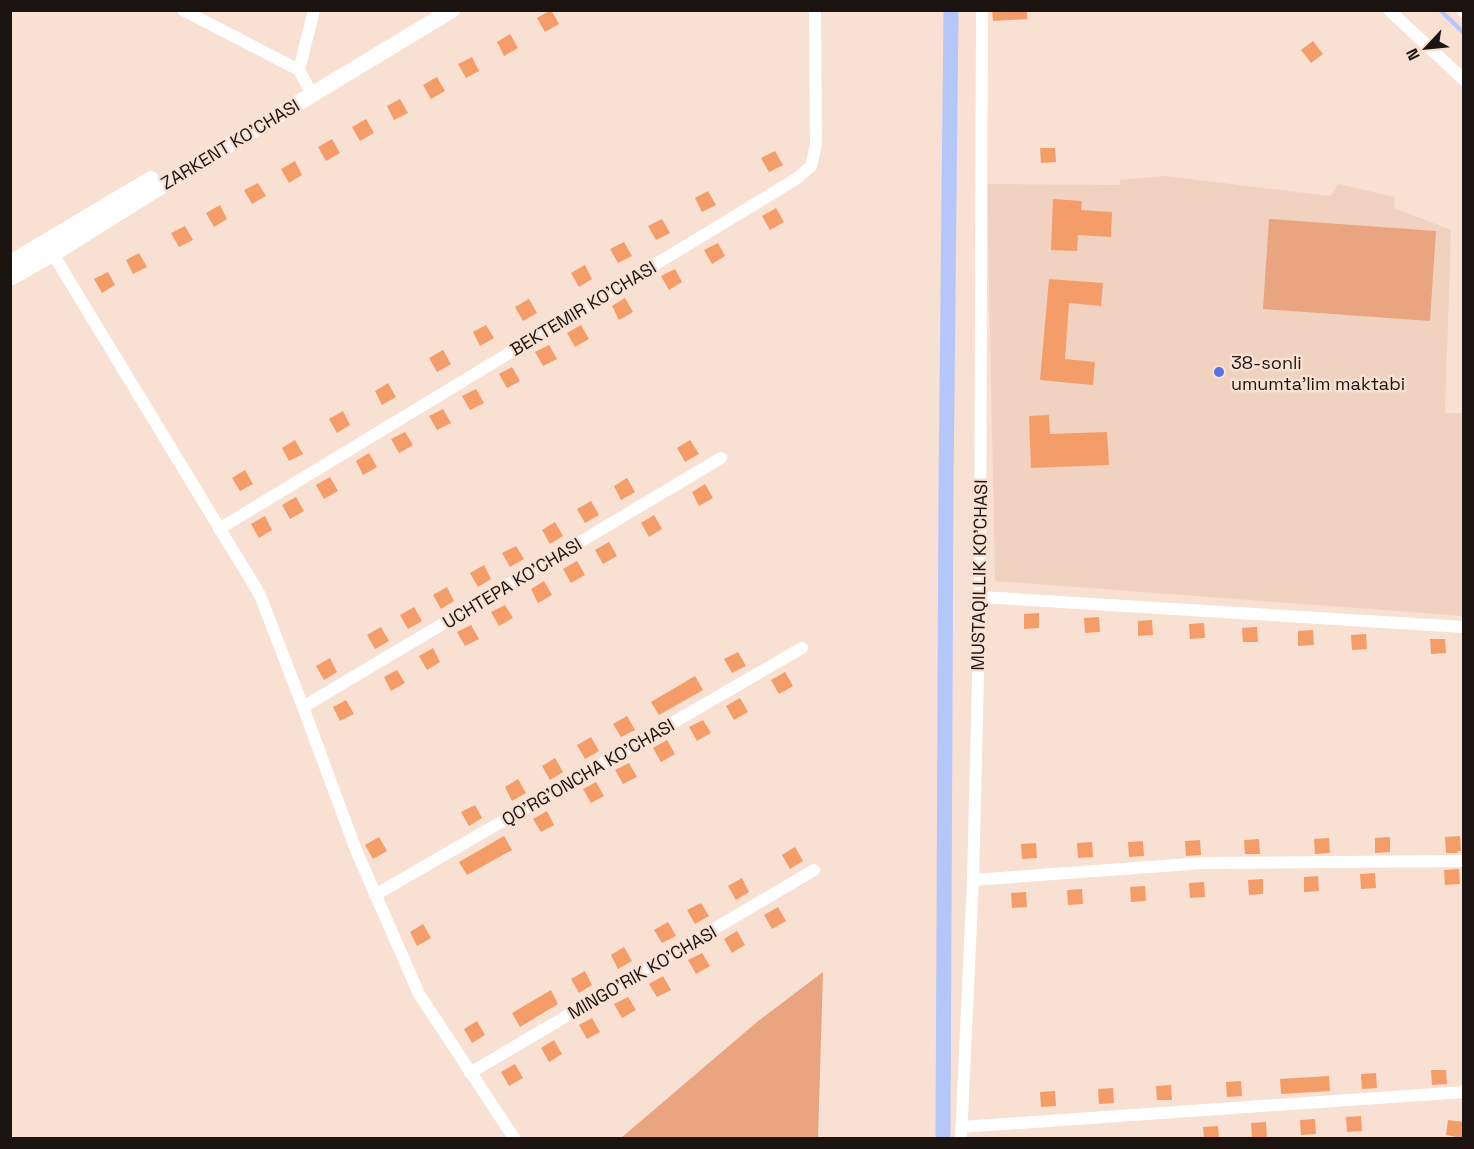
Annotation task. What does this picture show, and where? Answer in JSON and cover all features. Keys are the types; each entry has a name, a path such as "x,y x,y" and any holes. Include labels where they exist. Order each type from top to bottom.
{"main road":[{"name":"ZARKENT KO'CHASI","path":"10,263 303,77 433,10"},
{"name":"ZARKENT KO'CHASI","path":"10,278 452,10"}],"street":[{"path":"183,10 303,77 314,10"},
{"name":"BEKTEMIR KO'CHASI","path":"219,529 796,179 811,165 816,145 815,10"},
{"name":"MUSTAQILLIK KO'CHASI","path":"961,1133 973,880 980,597 982,10"},
{"path":"1389,10 1464,80"},
{"path":"53,254 260,595 356,850 419,994 514,1138"},
{"name":"UCHTEPA KO'CHASI","path":"303,707 721,458"},
{"path":"980,597 1464,627"},
{"name":"QO'RG'ONCHA KO'CHASI","path":"375,895 802,648"},
{"path":"973,880 1204,863 1464,861"},
{"name":"MINGO'RIK KO'CHASI","path":"470,1073 814,870"},
{"path":"961,1133 1464,1092"}],"shaded area":[{"name":"38-sonli umumta'lim maktabi","path":"1165,176 1331,196 1338,184 1395,197 1394,208 1451,230 1445,413 1463,413 1463,616 995,581 987,184 1119,185 1120,180"},
{"path":"1269,219 1436,231 1430,321 1263,309"},
{"path":"823,972 818,1138 621,1138 757,1022"}],"building":[{"path":"551,10 559,24 545,32 537,18"},
{"path":"992,10 1027,10 1027,19 993,21"},
{"path":"510,34 518,48 504,56 497,42"},
{"path":"1313,41 1323,54 1311,63 1301,50"},
{"path":"472,57 479,71 466,78 458,64"},
{"path":"437,77 445,91 431,99 423,85"},
{"path":"400,99 408,113 394,120 387,106"},
{"path":"366,119 374,133 360,141 352,127"},
{"path":"332,139 340,153 326,161 318,147"},
{"path":"1040,148 1055,148 1056,162 1041,163"},
{"path":"775,151 783,165 769,172 761,158"},
{"path":"295,161 302,175 289,183 281,169"},
{"path":"258,183 266,196 252,204 244,190"},
{"path":"708,191 716,205 702,212 695,198"},
{"path":"1053,199 1082,201 1081,210 1112,212 1111,237 1078,235 1077,251 1051,250"},
{"path":"220,205 227,219 214,227 206,213"},
{"path":"776,208 784,222 770,230 762,216"},
{"path":"662,219 670,233 656,240 648,226"},
{"path":"185,226 193,240 179,247 171,233"},
{"path":"624,242 632,256 618,263 610,249"},
{"path":"718,243 725,256 712,264 704,250"},
{"path":"139,253 147,267 133,274 126,260"},
{"path":"585,265 592,279 579,287 571,273"},
{"path":"675,269 682,282 669,290 661,276"},
{"path":"108,272 115,285 102,293 94,279"},
{"path":"1049,279 1103,283 1101,306 1069,303 1065,359 1095,362 1093,385 1040,380"},
{"path":"625,298 633,312 619,320 612,306"},
{"path":"529,299 537,313 523,321 515,307"},
{"path":"486,325 494,338 480,346 473,332"},
{"path":"581,325 589,339 575,347 567,333"},
{"path":"549,345 557,359 543,366 535,352"},
{"path":"443,350 451,364 437,372 429,358"},
{"path":"512,367 520,381 507,388 499,374"},
{"path":"388,383 396,397 382,405 375,391"},
{"path":"476,389 484,403 470,410 462,396"},
{"path":"443,409 451,423 437,430 429,416"},
{"path":"343,411 350,425 337,433 329,419"},
{"path":"1049,415 1050,434 1107,432 1109,465 1031,468 1029,416"},
{"path":"405,432 413,445 399,453 391,439"},
{"path":"295,440 303,454 289,461 282,448"},
{"path":"690,440 699,454 685,462 677,448"},
{"path":"369,453 377,467 363,475 356,461"},
{"path":"245,470 253,484 240,491 232,478"},
{"path":"330,477 338,491 324,499 316,485"},
{"path":"627,478 635,492 621,500 614,486"},
{"path":"705,484 713,498 699,506 692,492"},
{"path":"296,497 304,511 290,519 282,505"},
{"path":"591,501 599,515 585,523 577,509"},
{"path":"654,515 662,529 649,537 641,523"},
{"path":"265,516 272,530 259,538 251,524"},
{"path":"555,522 563,536 550,544 542,530"},
{"path":"609,542 617,556 603,564 595,550"},
{"path":"516,546 524,559 510,567 502,553"},
{"path":"577,561 585,575 571,583 563,569"},
{"path":"484,565 491,579 478,587 470,573"},
{"path":"544,581 552,595 538,603 531,589"},
{"path":"447,587 454,601 441,609 433,595"},
{"path":"505,605 513,618 499,626 491,612"},
{"path":"414,607 422,621 408,629 400,615"},
{"path":"1039,613 1039,628 1024,629 1024,614"},
{"path":"1099,617 1100,632 1085,633 1084,618"},
{"path":"1152,620 1153,635 1138,636 1138,621"},
{"path":"1204,623 1205,638 1190,639 1189,624"},
{"path":"471,625 479,639 465,646 457,632"},
{"path":"381,627 389,641 375,649 367,635"},
{"path":"1257,627 1258,642 1243,642 1242,628"},
{"path":"1313,630 1314,645 1298,646 1298,631"},
{"path":"1366,634 1367,649 1352,650 1351,635"},
{"path":"1430,639 1445,639 1446,653 1431,654"},
{"path":"433,648 440,662 427,670 419,656"},
{"path":"738,652 746,666 732,673 724,659"},
{"path":"330,658 337,672 324,680 316,666"},
{"path":"397,670 405,683 391,691 384,677"},
{"path":"785,672 793,686 779,694 771,680"},
{"path":"695,676 703,690 659,715 651,702"},
{"path":"740,698 748,712 734,720 726,706"},
{"path":"346,700 354,714 340,721 333,707"},
{"path":"627,716 635,730 621,737 613,724"},
{"path":"703,720 711,733 697,741 689,727"},
{"path":"591,737 599,751 585,759 577,745"},
{"path":"667,740 675,754 661,762 653,748"},
{"path":"555,758 563,772 550,780 542,766"},
{"path":"629,763 637,777 623,784 615,770"},
{"path":"518,779 526,793 512,801 505,787"},
{"path":"596,782 604,796 591,803 583,789"},
{"path":"475,805 482,818 469,826 461,812"},
{"path":"547,811 554,825 541,832 533,819"},
{"path":"504,836 512,850 467,875 459,862"},
{"path":"1460,836 1461,851 1446,853 1445,837"},
{"path":"379,837 387,851 373,859 365,845"},
{"path":"1390,837 1390,852 1375,853 1375,838"},
{"path":"1329,838 1330,853 1315,854 1314,839"},
{"path":"1259,839 1260,854 1245,854 1244,840"},
{"path":"1200,840 1201,855 1186,856 1185,841"},
{"path":"1143,841 1144,856 1129,857 1128,842"},
{"path":"1092,842 1093,857 1078,858 1077,843"},
{"path":"1036,843 1037,858 1022,859 1021,844"},
{"path":"795,847 803,861 790,869 782,855"},
{"path":"1459,869 1460,884 1445,885 1444,870"},
{"path":"1375,873 1376,888 1361,889 1360,874"},
{"path":"1318,876 1319,891 1304,892 1304,877"},
{"path":"742,878 749,892 736,900 728,886"},
{"path":"1263,879 1263,894 1249,895 1248,880"},
{"path":"1204,882 1205,897 1190,898 1189,883"},
{"path":"1145,886 1146,901 1131,902 1130,887"},
{"path":"1082,889 1083,904 1068,905 1067,890"},
{"path":"1026,892 1027,907 1012,908 1011,893"},
{"path":"701,903 709,916 695,924 687,910"},
{"path":"778,907 786,921 772,929 764,915"},
{"path":"668,922 676,936 662,943 654,930"},
{"path":"423,924 431,938 417,946 410,932"},
{"path":"737,931 745,945 732,953 724,939"},
{"path":"624,947 632,961 618,969 611,955"},
{"path":"702,953 710,966 696,974 688,960"},
{"path":"585,971 592,985 579,993 571,979"},
{"path":"663,976 671,990 657,997 649,984"},
{"path":"551,990 558,1004 520,1027 512,1013"},
{"path":"628,997 636,1010 622,1018 614,1004"},
{"path":"592,1018 600,1032 587,1039 579,1025"},
{"path":"477,1021 485,1035 472,1043 464,1029"},
{"path":"554,1040 562,1054 549,1062 541,1048"},
{"path":"515,1064 523,1078 509,1086 501,1072"},
{"path":"1431,1070 1446,1070 1447,1084 1432,1085"},
{"path":"1376,1073 1377,1088 1362,1089 1361,1074"},
{"path":"1329,1076 1330,1091 1281,1094 1280,1079"},
{"path":"1241,1081 1242,1096 1227,1097 1226,1082"},
{"path":"1171,1085 1172,1100 1157,1100 1156,1086"},
{"path":"1113,1088 1114,1103 1099,1104 1098,1089"},
{"path":"1055,1091 1056,1106 1041,1107 1040,1092"},
{"path":"1361,1116 1362,1131 1347,1132 1346,1117"},
{"path":"1315,1119 1316,1134 1301,1135 1300,1120"},
{"path":"1448,1120 1464,1122 1462,1138 1446,1135"},
{"path":"1266,1122 1267,1137 1252,1138 1251,1123"},
{"path":"1218,1126 1219,1138 1204,1138 1203,1127"}],"waterway":[{"path":"943,1138 951,10"},
{"path":"1440,10 1464,33"}],"place":[{"name":"38-sonli umumta'lim maktabi","path":"1219,372"}]}
